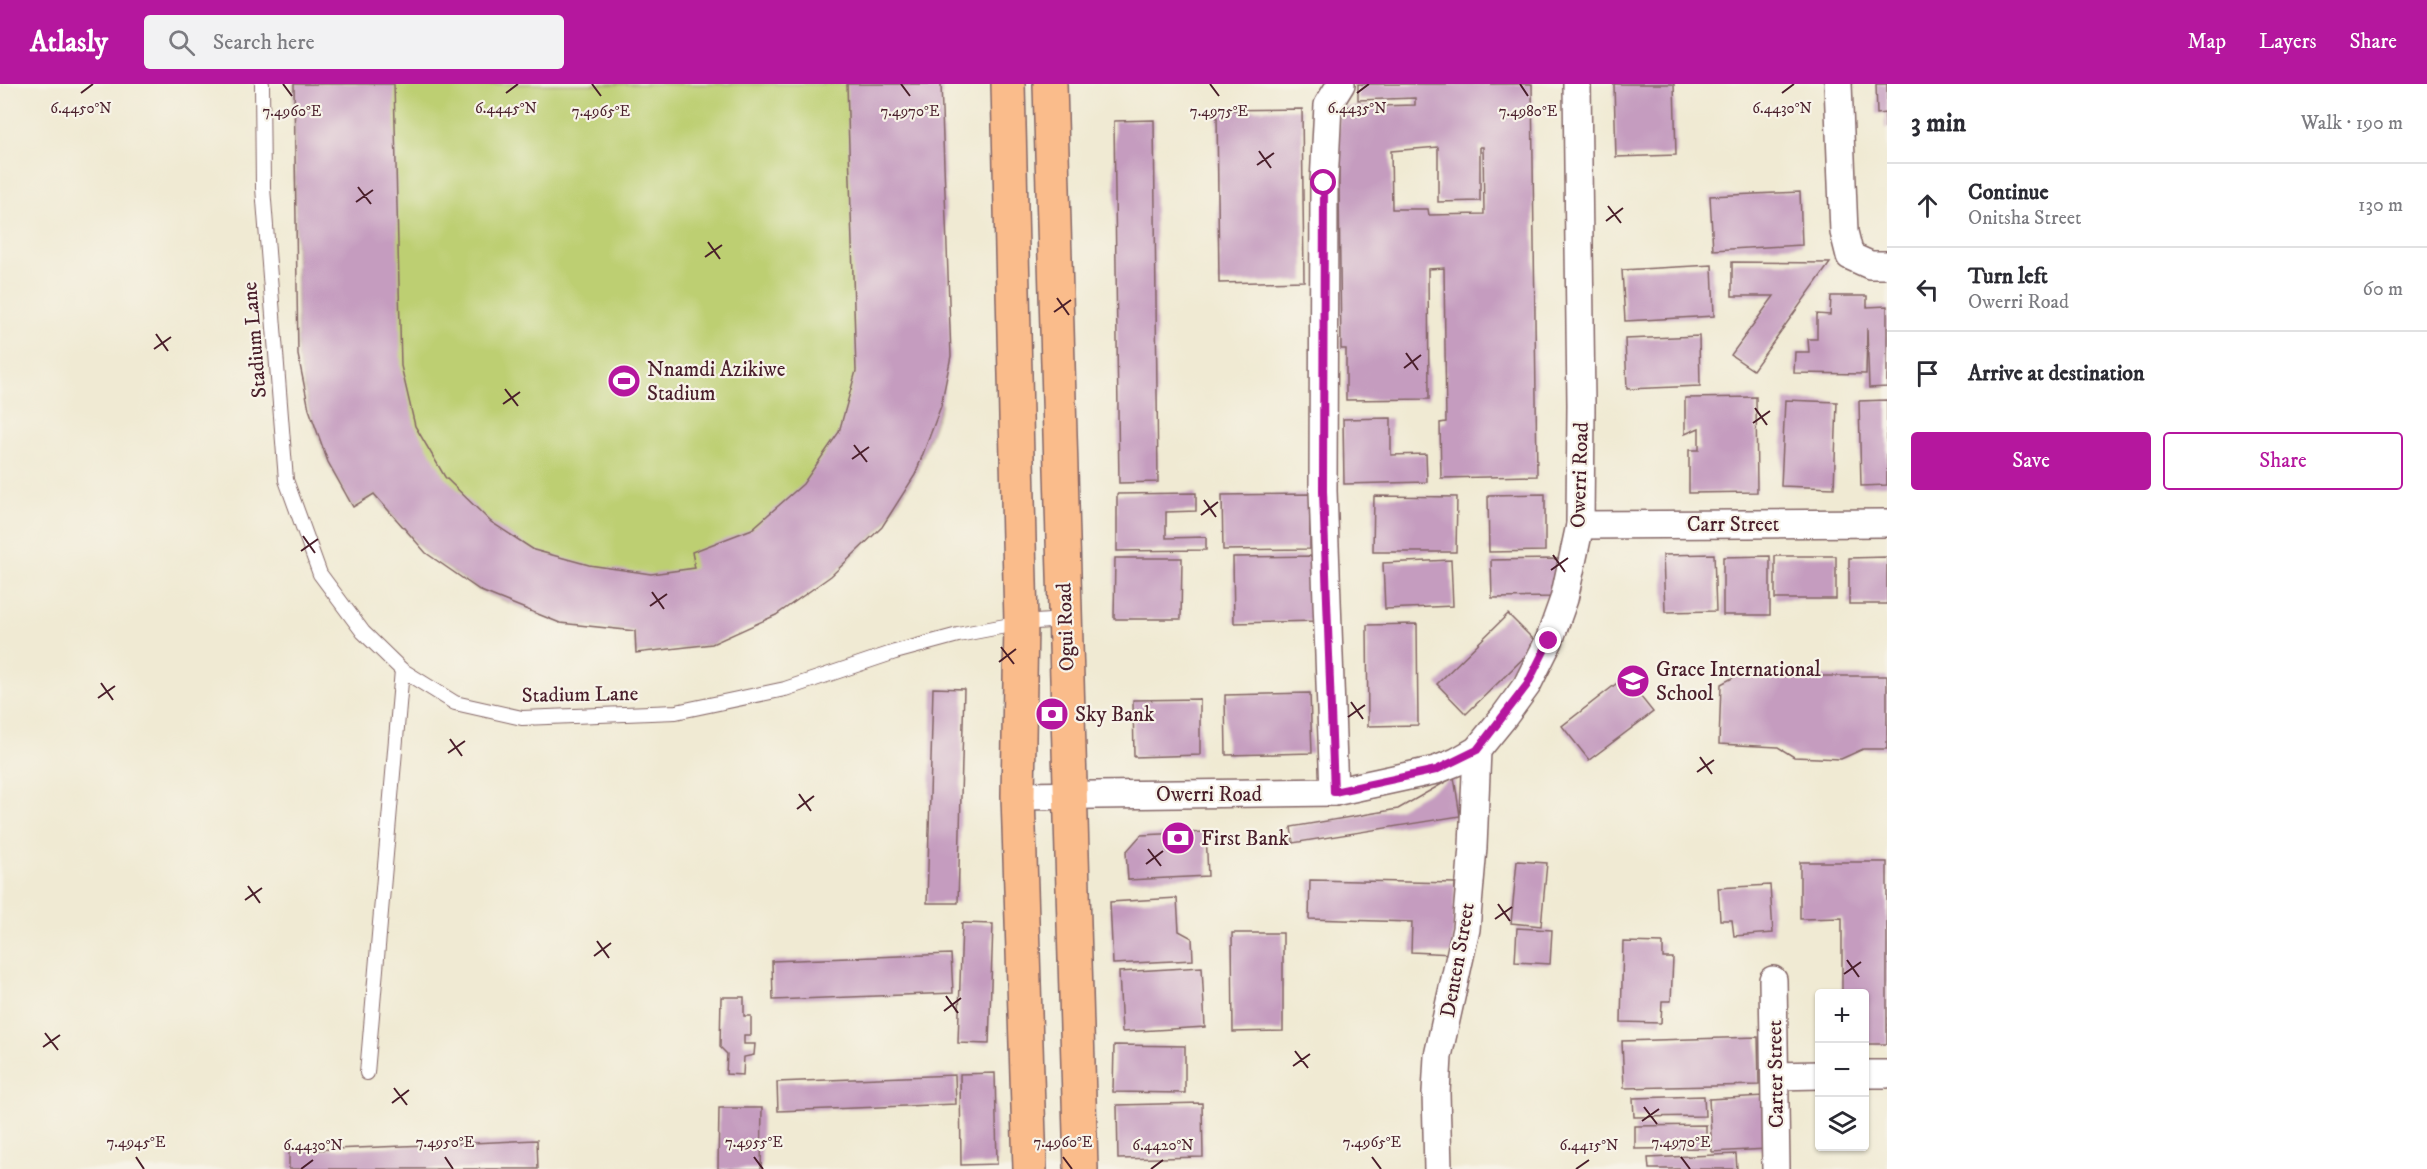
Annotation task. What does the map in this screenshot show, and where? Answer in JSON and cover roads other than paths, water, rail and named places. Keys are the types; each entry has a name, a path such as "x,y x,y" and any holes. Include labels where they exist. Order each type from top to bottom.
{"main road":[{"name":"Ogui Road","path":"1008,84 1021,623 1018,796 1030,1169"},
{"name":"Ogui Road","path":"1050,84 1081,1169"}],"street":[{"path":"1334,792 1323,491 1324,183 1328,105 1341,84"},
{"name":"Owerri Road","path":"1018,796 1334,792 1436,770 1477,750 1527,685 1549,641 1564,599 1580,525 1581,405 1577,84"},
{"path":"1838,84 1844,232 1850,256 1870,265 1887,265"},
{"name":"Carr Street","path":"1580,525 1887,523"},
{"name":"Denten Street","path":"1438,1169 1436,1093 1438,1056 1466,929 1473,847 1477,750"},
{"name":"Carter Street","path":"1773,980 1776,1169"},
{"path":"1869,1074 1887,1074"},
{"path":"1775,1076 1815,1075"}],"lane":[{"name":"Stadium Lane","path":"262,84 263,188 286,480 320,574 363,632 402,670 454,702 522,718 676,712 785,689 895,652 958,636 1021,623 1065,620"},
{"path":"367,1073 402,670"}],"place":[{"name":"Nnamdi Azikiwe Stadium","path":"624,381"},
{"name":"Grace International School","path":"1633,681"},
{"name":"Sky Bank","path":"1052,714"},
{"name":"First Bank","path":"1178,838"}]}
